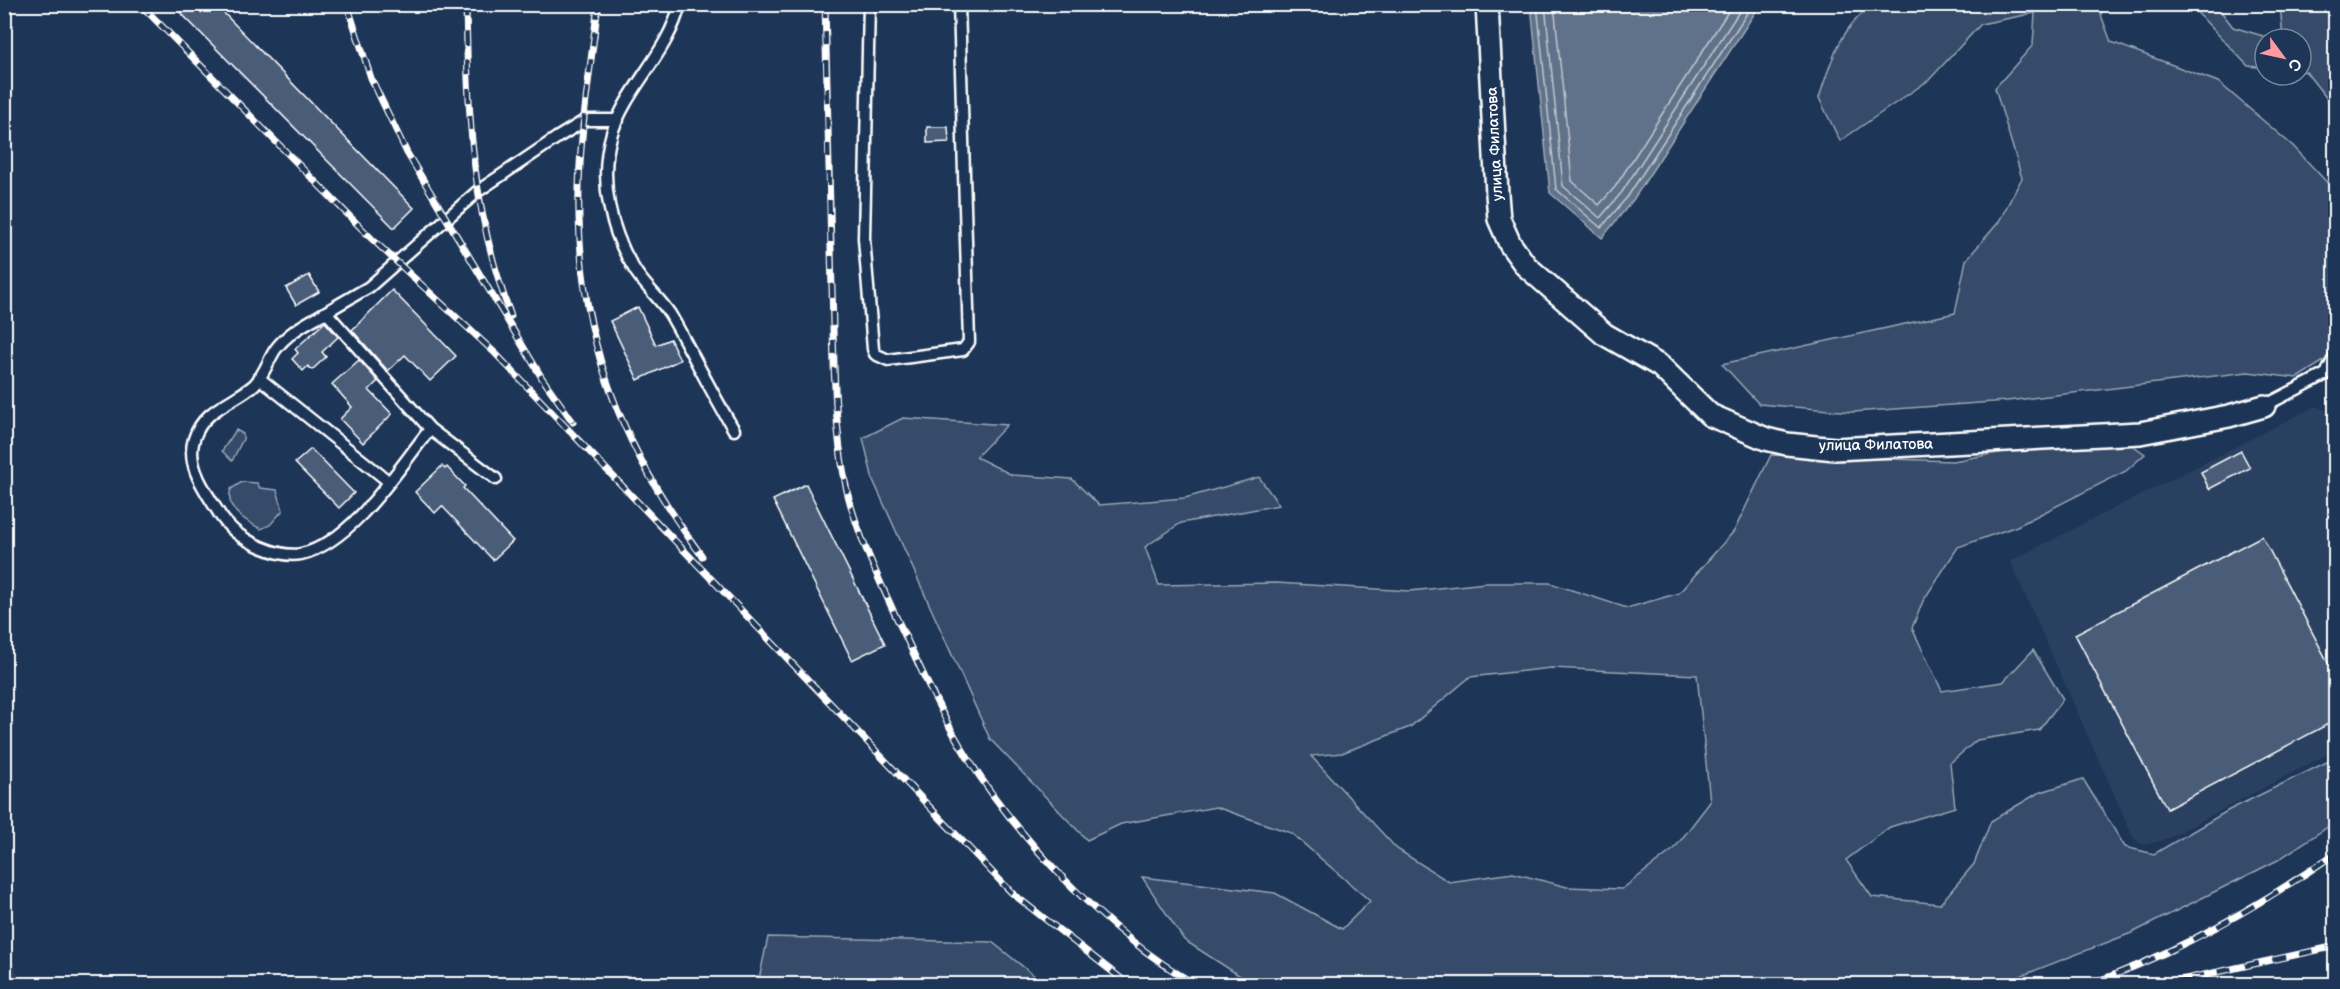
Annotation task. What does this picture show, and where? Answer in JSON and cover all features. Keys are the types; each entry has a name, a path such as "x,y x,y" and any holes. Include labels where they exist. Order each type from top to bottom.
{"street":[{"name":"улица Филатова","path":"1487,4 1499,219 1510,244 1526,267 1563,299 1604,334 1660,366 1710,415 1766,439 1834,449 2140,433 2229,416 2264,406"}],"lane":[{"path":"680,4 671,29 618,120 609,145 607,186 614,228 630,261 666,309 734,430"},
{"path":"869,4 864,246 873,349 875,354 888,360 963,350 969,342 959,4"},
{"path":"430,429 353,522 337,536 310,551 292,555 278,553 240,536 221,518 198,478 192,447 195,436 209,415 259,378 283,341 292,332 369,287 478,191 558,137 586,120 618,120"},
{"path":"326,312 430,429 496,479"},
{"path":"2264,406 2326,374 2336,354"},
{"path":"259,378 388,481"}],"shaded area":[{"path":"2280,4 2335,5 2335,109 2313,81 2313,27 2282,27"},
{"path":"1877,5 2103,5 2101,15 2111,42 2218,82 2293,146 2335,191 2335,354 2297,378 2248,372 2007,401 1853,412 1759,404 1722,364 1955,313 1966,260 1998,223 2022,178 1995,88 2033,45 2035,13 1981,24 1929,80 1840,141 1819,98 1833,58 1846,32 1865,11"},
{"path":"2190,5 2216,5 2233,27 2253,33 2253,67 2248,66"},
{"path":"2316,406 2335,415 2335,750 2165,840 2142,845 2133,837 2010,561"},
{"path":"903,418 1007,425 976,457 1012,475 1072,479 1099,505 1185,498 1259,477 1279,505 1181,523 1145,547 1159,585 1276,583 1410,591 1486,583 1550,583 1627,608 1679,593 1734,531 1771,455 1953,461 2114,432 2145,454 2126,471 2017,526 1958,547 1923,601 1912,628 1942,691 2003,682 2033,650 2063,699 2039,730 1977,740 1950,763 1955,807 1890,827 1846,860 1872,897 1940,904 1974,864 1991,821 2038,793 2083,779 2125,847 2154,854 2229,810 2335,758 2335,822 2278,860 2134,932 2000,984 1299,984 1240,976 1184,940 1142,877 1275,893 1342,929 1370,901 1291,833 1216,807 1121,824 1087,840 990,739 873,480 863,438","holes":["1551,668 1697,675 1710,802 1674,849 1622,889 1567,887 1513,873 1449,882 1397,849 1311,756 1342,753 1410,727 1470,677"]},
{"path":"236,430 243,434 243,439 232,461 222,451"},
{"path":"242,482 257,483 260,488 277,490 283,510 270,525 261,529 233,509 231,489"},
{"path":"768,937 992,942 1036,977 1038,984 758,984"},
{"path":"5,938 21,984 5,984"}],"water":[{"path":"1531,5 1760,5 1633,200 1602,238 1550,193"}],"building":[{"path":"172,4 215,4 414,208 394,228"},
{"path":"927,127 948,127 949,142 927,143"},
{"path":"309,275 319,292 296,305 286,288"},
{"path":"392,290 456,356 430,381 405,355 388,371 352,330"},
{"path":"638,307 656,345 670,339 680,360 638,380 610,321"},
{"path":"325,322 338,337 322,352 326,357 312,370 308,366 303,371 292,359 298,353 295,349"},
{"path":"359,360 378,381 369,390 392,414 363,443 340,419 352,407 332,384"},
{"path":"311,449 354,493 339,508 295,463"},
{"path":"2241,451 2250,468 2209,489 2201,472"},
{"path":"442,466 445,469 447,467 465,486 463,488 513,541 493,560 442,506 435,513 415,492"},
{"path":"806,484 885,644 852,660 773,500"},
{"path":"2262,536 2336,678 2336,720 2167,809 2075,634"}],"railway":[{"path":"140,4 372,239 495,353 1012,893 1128,984"},
{"path":"347,4 371,78 407,153 542,378 573,422"},
{"path":"466,4 468,85 474,162 487,238 511,316"},
{"path":"598,4 585,110 579,191 582,265 589,310 612,396 630,437 674,517 702,556"},
{"path":"825,4 836,409 845,481 860,534 943,715 981,778 1006,812 1034,846 1095,909 1128,938 1195,984"},
{"path":"2090,984 2155,958 2217,927 2277,892 2336,853"},
{"path":"2163,984 2336,946"}]}
